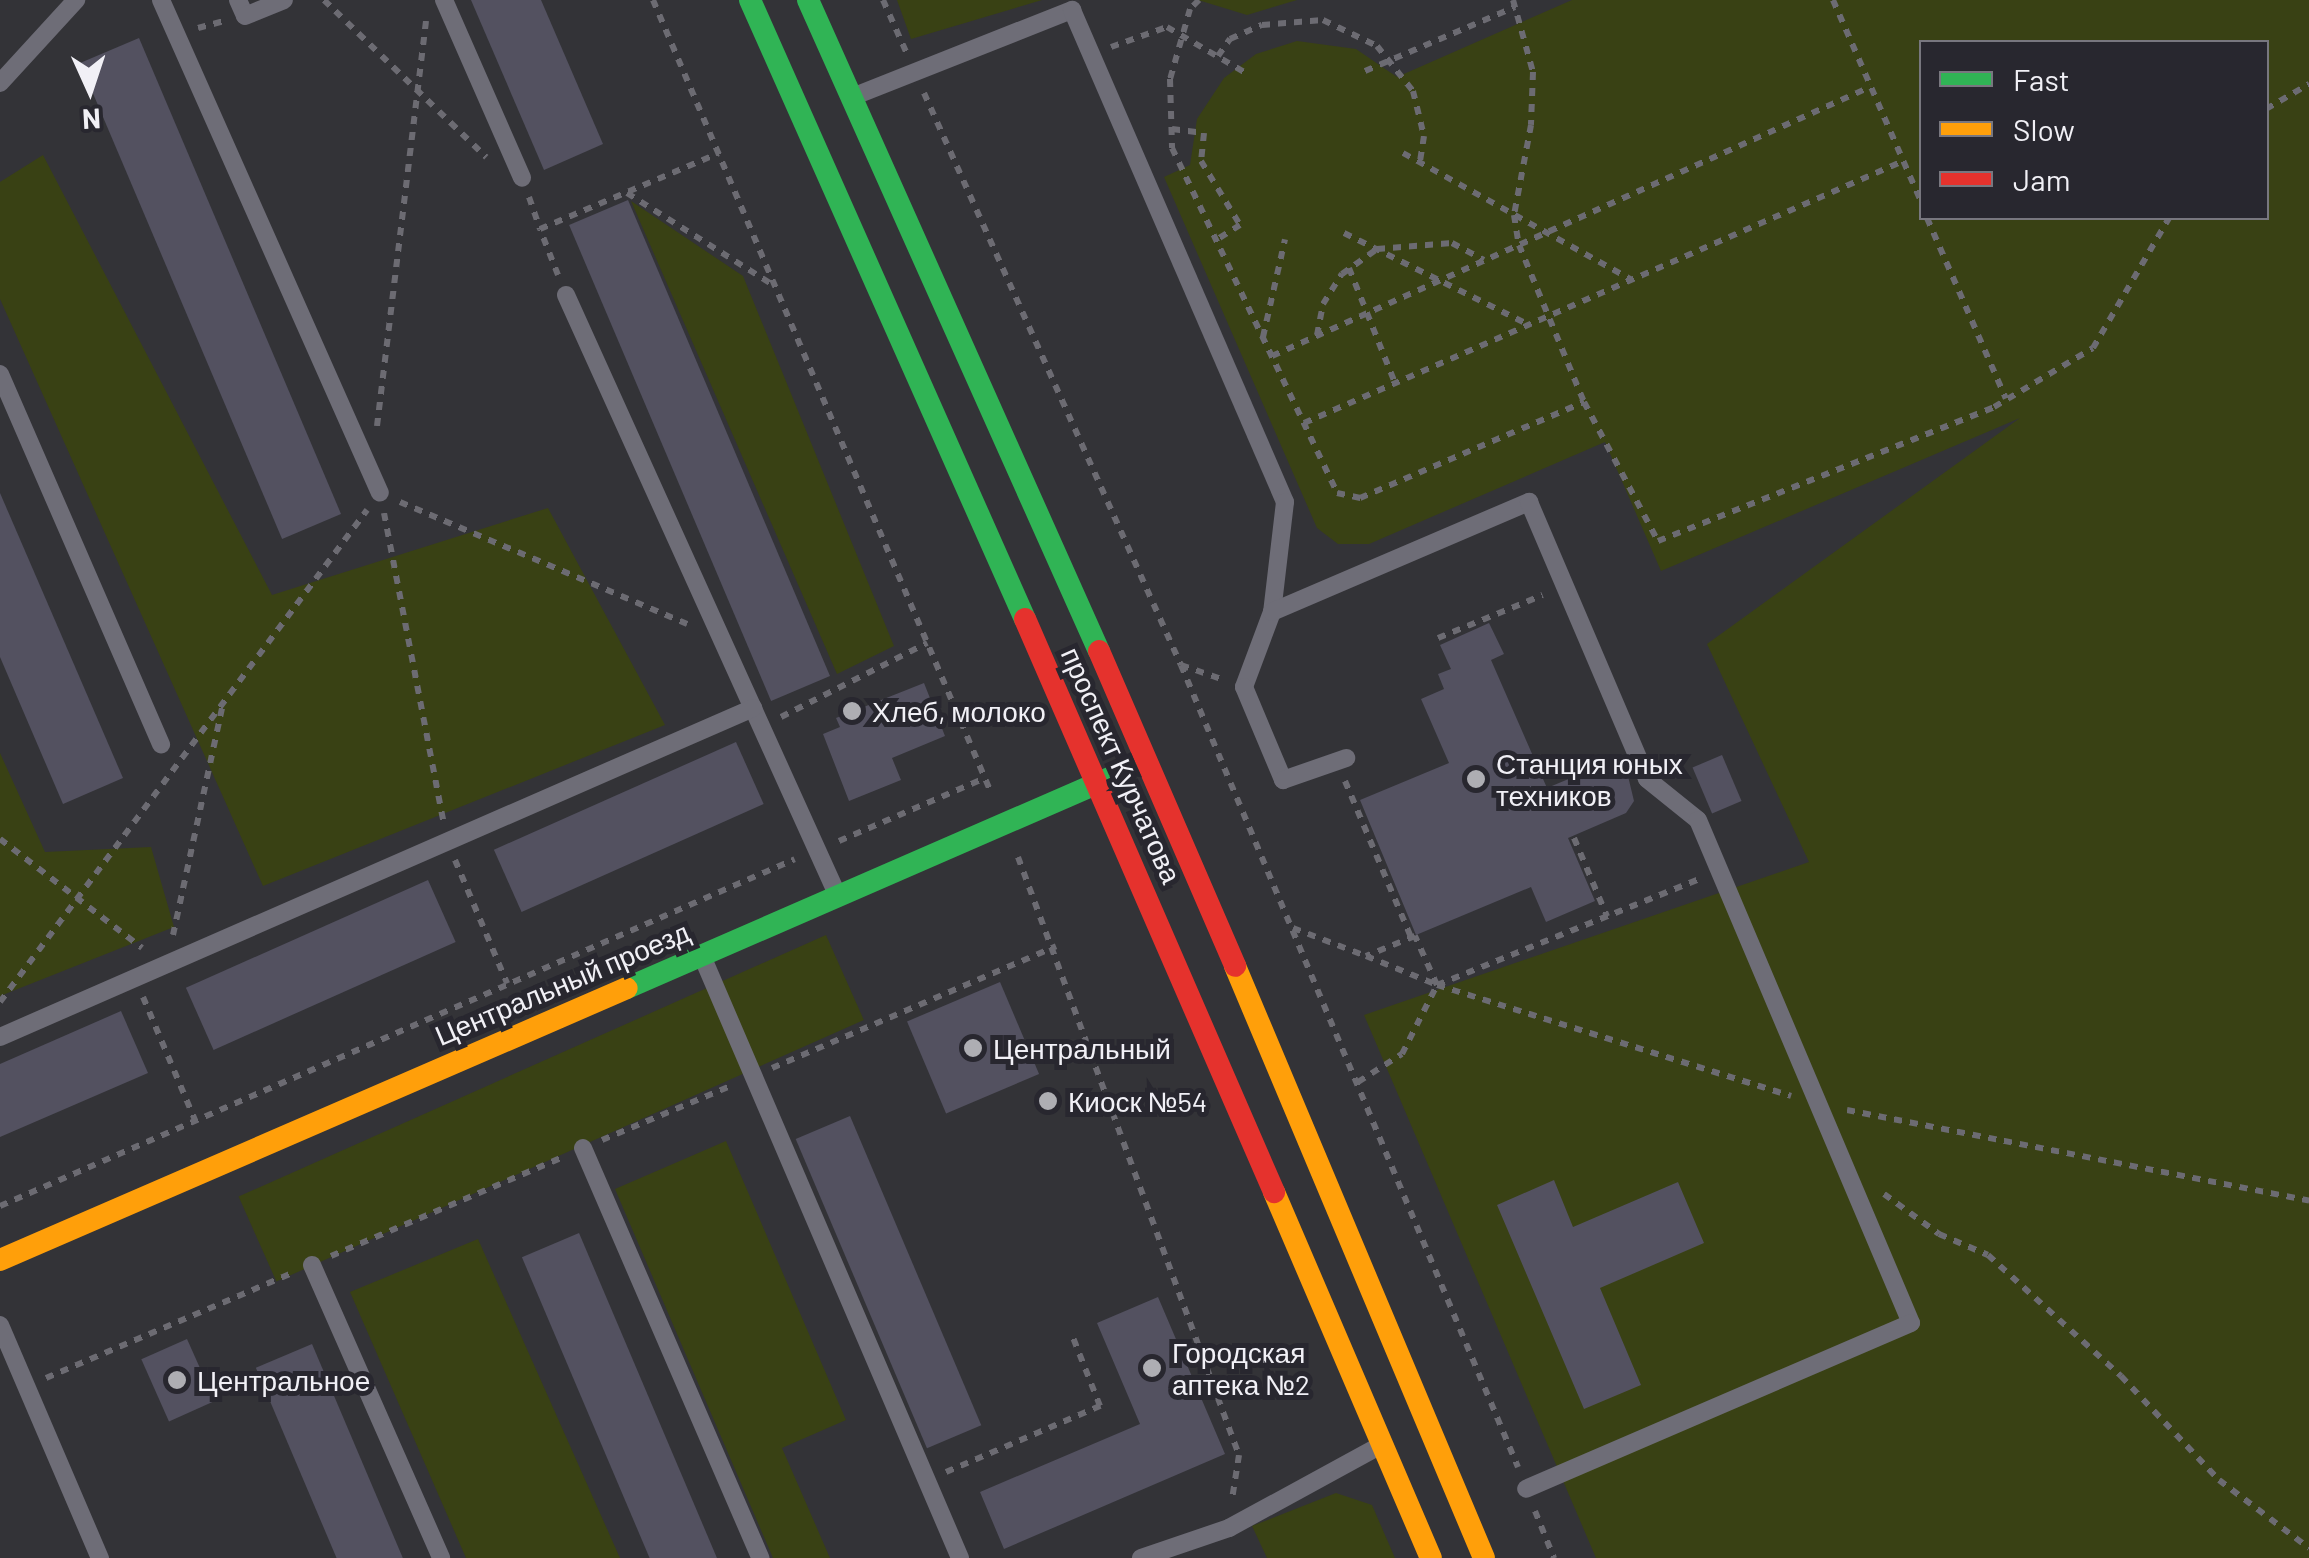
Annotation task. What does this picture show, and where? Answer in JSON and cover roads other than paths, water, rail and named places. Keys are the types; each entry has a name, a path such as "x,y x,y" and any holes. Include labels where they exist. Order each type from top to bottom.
{"main road":[{"name":"проспект Курчатова","path":"750,0 1098,783 1430,1558"},
{"name":"проспект Курчатова","path":"808,0 1148,761 1484,1558"},
{"name":"Центральный проезд","path":"0,1260 1148,761"}],"lane":[{"path":"0,83 76,0"},
{"path":"160,0 380,493"},
{"path":"241,8 284,0"},
{"path":"444,0 518,180"},
{"path":"852,97 1072,10 1285,502 1272,612 1244,687 1284,780 1342,759"},
{"path":"566,295 838,897"},
{"path":"0,374 162,745"},
{"path":"1272,612 1529,502 1646,779 1698,820 1912,1323 1526,1489"},
{"path":"0,1037 753,708"},
{"path":"702,955 960,1558"},
{"path":"583,1148 760,1558"},
{"path":"312,1264 441,1558"},
{"path":"0,1325 100,1558"},
{"path":"1140,1558 1229,1528 1381,1444"}],"place":[{"name":"Хлеб, молоко","path":"852,711"},
{"name":"Станция юных техников","path":"1476,779"},
{"name":"Центральный","path":"973,1048"},
{"name":"Киоск №54","path":"1048,1101"},
{"name":"Городская аптека №2","path":"1152,1368"},
{"name":"Центральное","path":"177,1380"}]}
